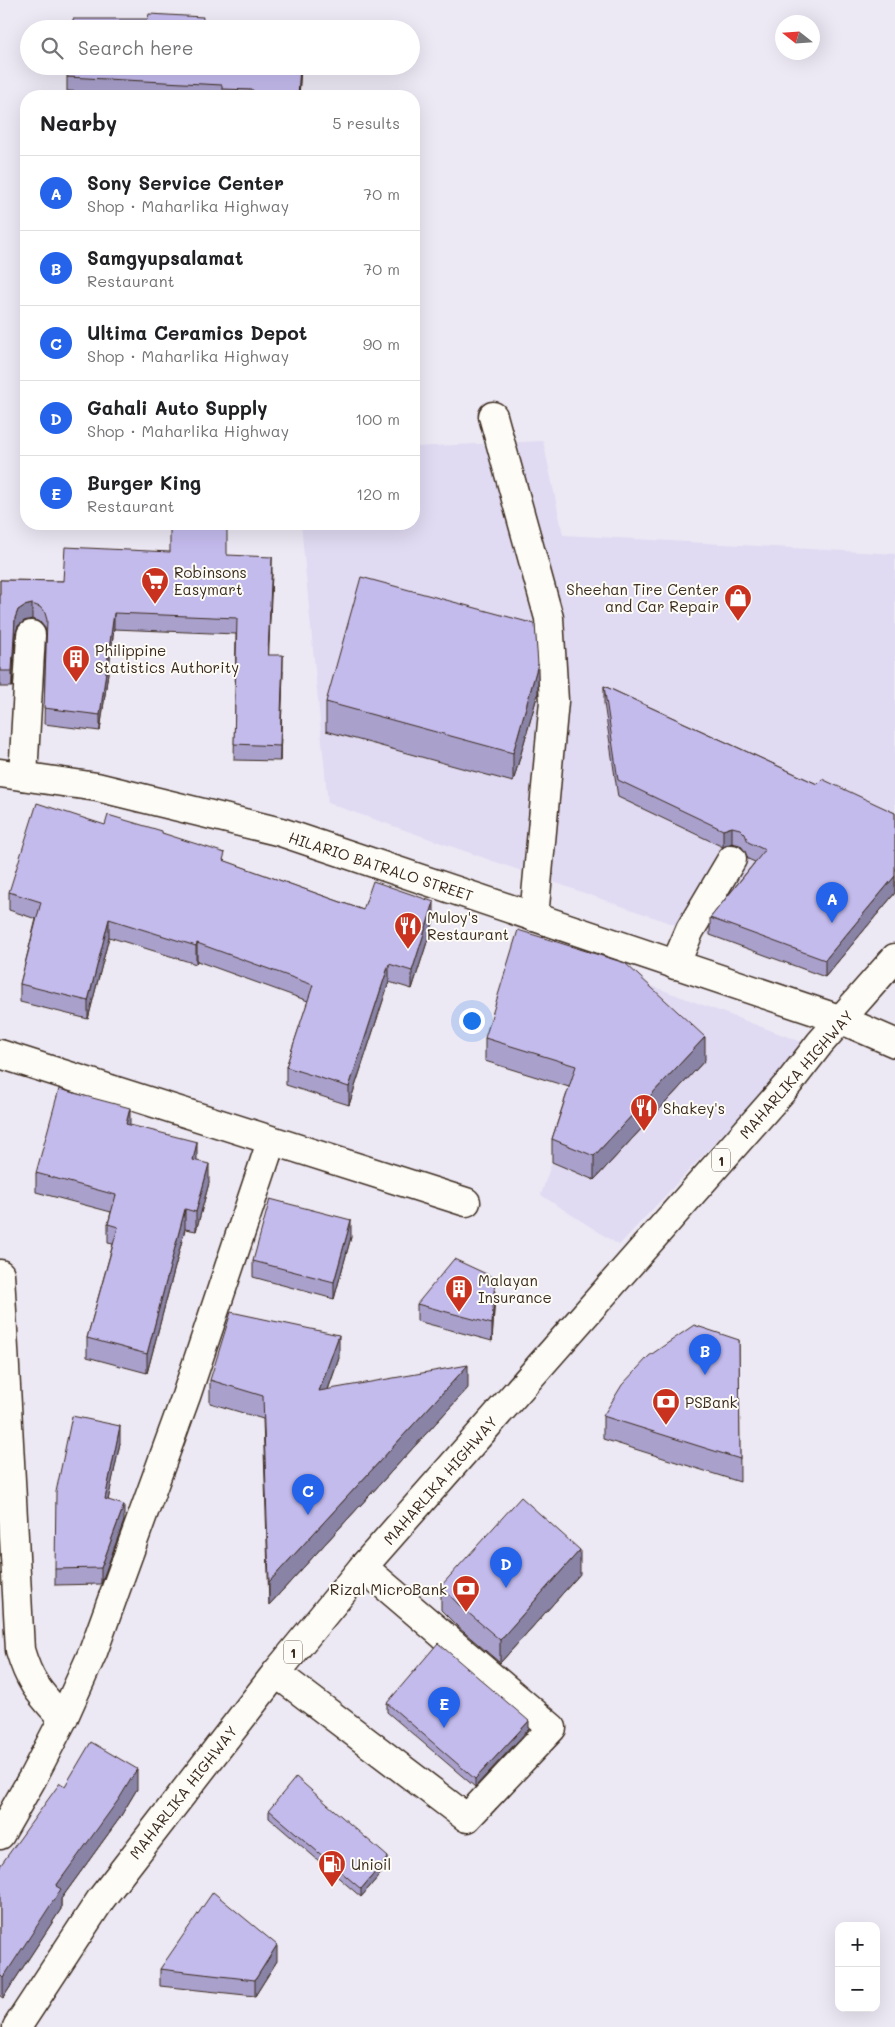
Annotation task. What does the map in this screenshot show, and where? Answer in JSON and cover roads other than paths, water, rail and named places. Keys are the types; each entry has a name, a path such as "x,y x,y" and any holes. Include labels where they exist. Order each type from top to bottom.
{"street":[{"path":"493,416 548,618 554,701 534,917"},
{"path":"12,774 31,635"},
{"name":"HILARIO BATRALO STREET","path":"12,774 97,787 281,832 842,1020 895,1043"},
{"path":"675,965 690,930 732,859"},
{"name":"MAHARLIKA HIGHWAY","path":"17,2027 101,1899 276,1673 363,1568 895,958"},
{"path":"0,1054 272,1142 466,1202"},
{"path":"0,1835 63,1719 93,1652 182,1406 272,1142"},
{"path":"0,1274 20,1650 27,1672 36,1688 63,1719"},
{"path":"276,1673 467,1818 552,1728 363,1568"}],"place":[{"name":"Robinsons Easymart","path":"155,605"},
{"name":"Sheehan Tire Center and Car Repair","path":"738,622"},
{"name":"Philippine Statistics Authority","path":"76,683"},
{"name":"Sony Service Center","path":"832,923"},
{"name":"Muloy's Restaurant","path":"408,950"},
{"name":"Shakey's","path":"644,1132"},
{"name":"Malayan Insurance","path":"459,1313"},
{"name":"Samgyupsalamat","path":"705,1375"},
{"name":"PSBank","path":"666,1426"},
{"name":"Ultima Ceramics Depot","path":"308,1515"},
{"name":"Gahali Auto Supply","path":"506,1588"},
{"name":"Rizal MicroBank","path":"466,1613"},
{"name":"Burger King","path":"444,1728"},
{"name":"Unioil","path":"332,1888"}]}
